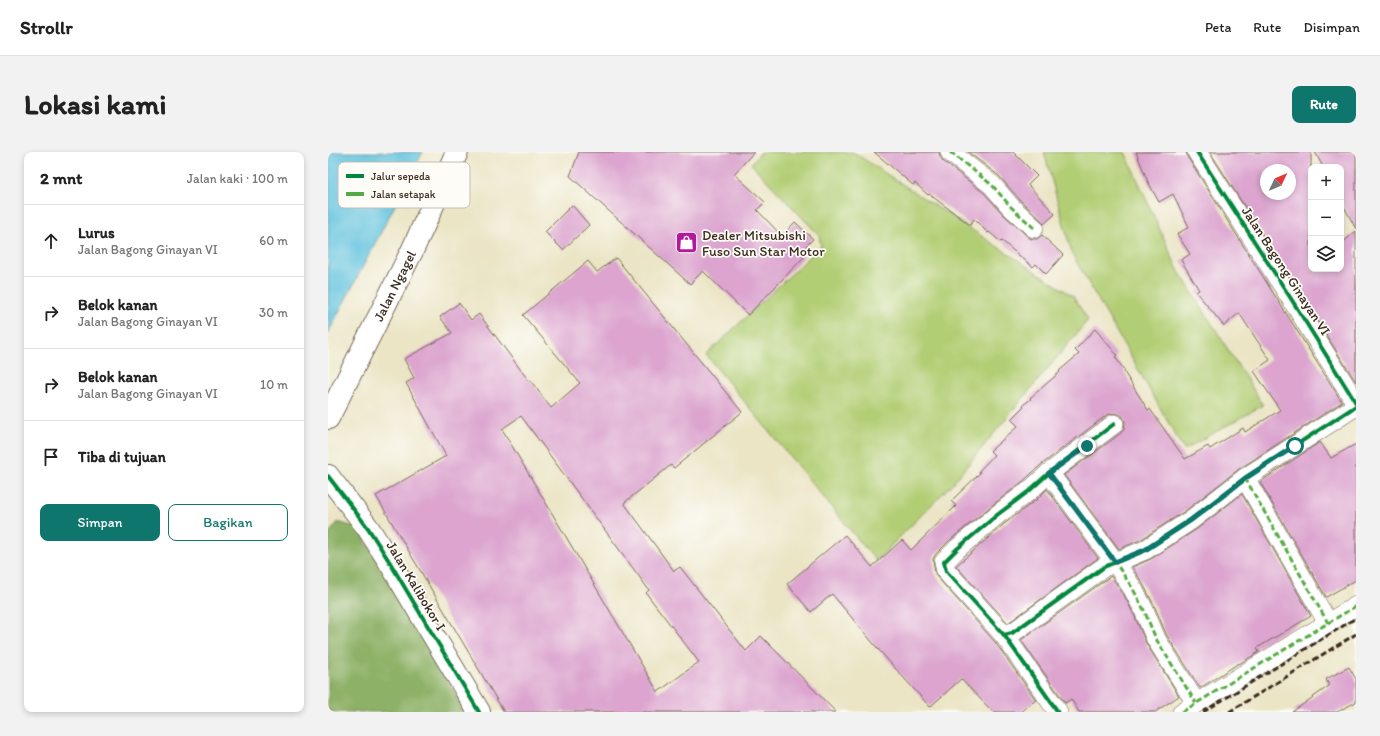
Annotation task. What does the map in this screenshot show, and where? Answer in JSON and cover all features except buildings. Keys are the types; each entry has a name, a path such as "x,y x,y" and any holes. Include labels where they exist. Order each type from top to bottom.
{"main road":[{"name":"Jalan Ngagel","path":"452,162 457,152"},
{"name":"Jalan Ngagel","path":"328,418 412,251 432,208"},
{"name":"Jalan Kalibokor I","path":"328,476 373,535 479,712"}],"street":[{"path":"950,152 992,185 1011,207 1034,228"},
{"name":"Jalan Bagong Ginayan VI","path":"1197,152 1296,305 1356,403"},
{"path":"1004,636 1012,633 1104,567 1145,550 1191,520 1246,478 1356,406"},
{"path":"1058,712 1004,636 946,571 944,562 958,548 1049,473 1114,424"},
{"path":"1049,473 1115,562 1133,589 1189,708 1356,606"},
{"path":"1246,478 1328,623"}],"green space":[{"path":"761,152 853,152 1073,296 1088,320 952,484 876,561 706,355 821,246 819,235 751,164"},
{"path":"1044,152 1125,152 1178,270 1263,405 1184,450 1072,254"},
{"path":"338,522 358,528 466,712 328,712 328,535"}],"water":[{"path":"328,152 423,152 418,162 338,162 338,208 394,208 328,333"}],"railway":[{"path":"1203,712 1356,618"},
{"path":"1229,712 1356,634"}],"marked path":[{"path":"950,152 992,185 1011,207 1034,228"},
{"path":"1049,473 1115,562 1133,589 1144,610 1156,639 1196,703"},
{"path":"1245,478 1328,623"},
{"path":"1182,712 1356,606"}],"cycle path":[{"path":"1197,152 1356,403"},
{"path":"1004,635 1012,633 1104,567 1145,550 1191,520 1245,478 1356,406"},
{"path":"1058,712 1004,635 946,571 944,562 997,515 1029,491 1049,473 1114,424"},
{"path":"328,476 368,528 479,712"}],"place":[{"name":"Dealer Mitsubishi Fuso Sun Star Motor","path":"686,243"}],"route":[{"path":"1087,446 1068,458 1049,473 1115,562 1145,550 1191,520 1246,478 1295,446"}]}
